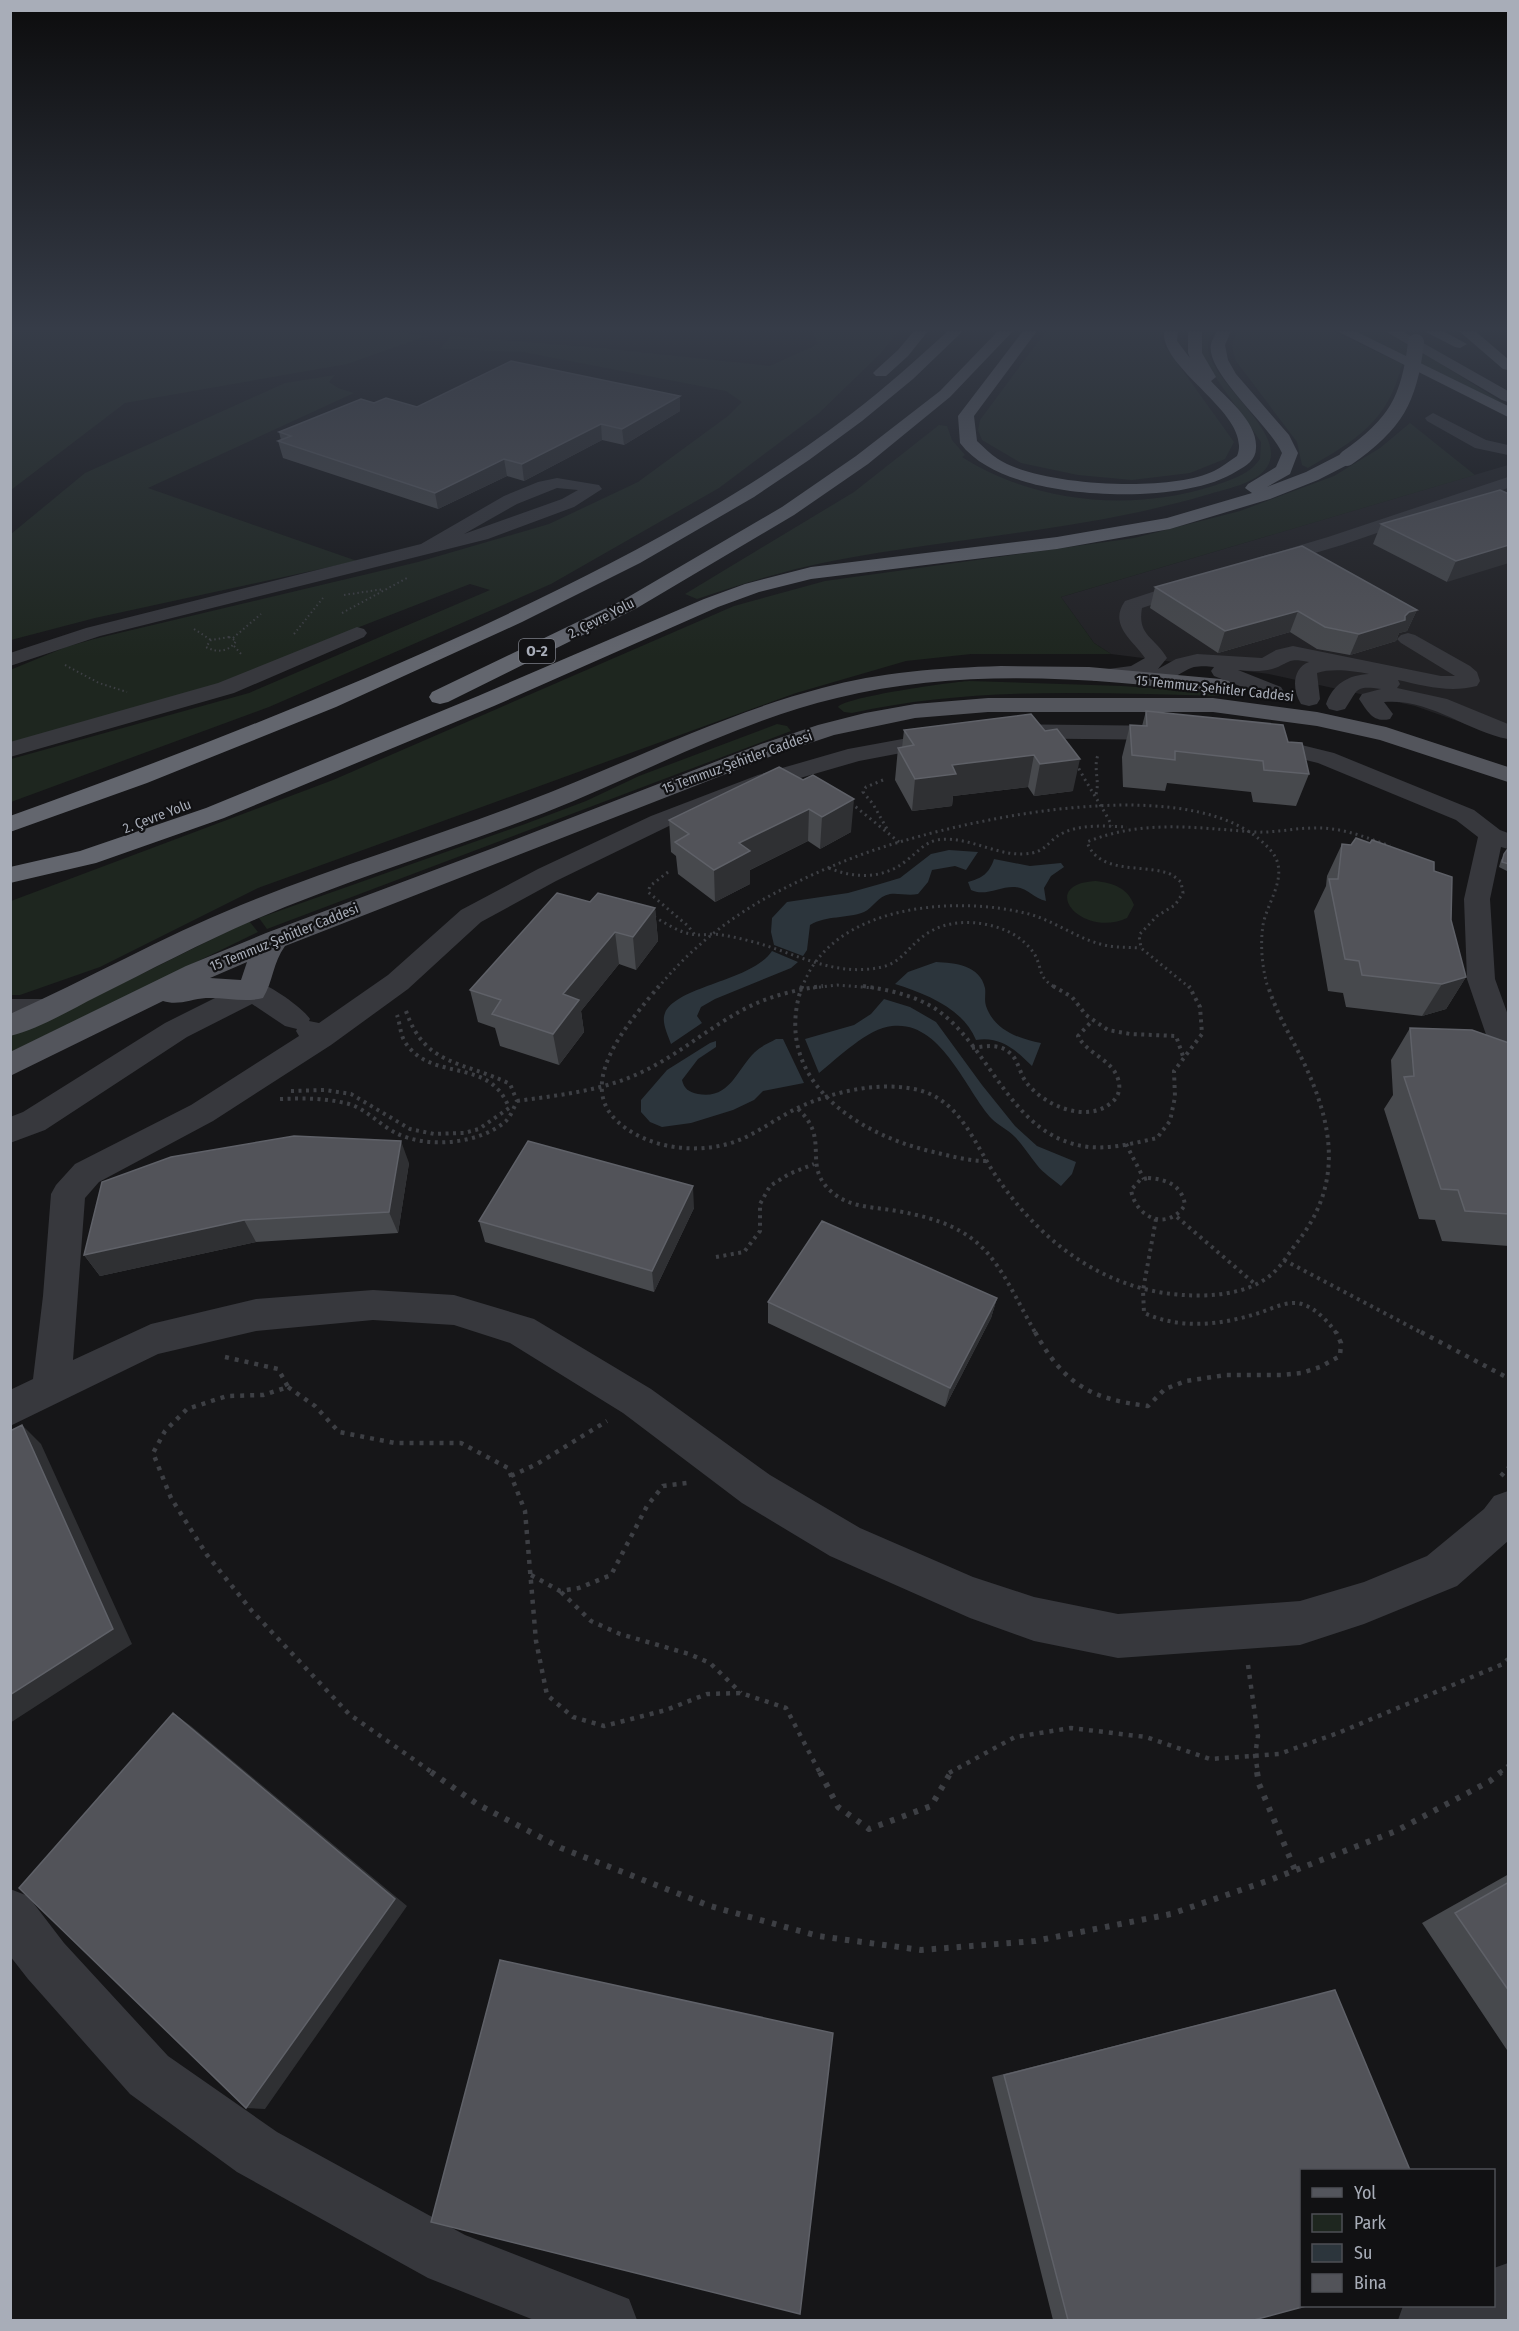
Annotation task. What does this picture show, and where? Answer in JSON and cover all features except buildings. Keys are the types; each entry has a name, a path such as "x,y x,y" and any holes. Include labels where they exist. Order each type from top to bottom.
{"highway":[{"path":"729,504 804,440"},
{"name":"O-2","path":"10,825 232,741 412,666 599,576 729,504 827,440"},
{"name":"2. Çevre Yolu","path":"10,873 254,778 412,710 630,604 788,511 888,440"},
{"path":"966,440 972,449 1009,471 1050,483 1107,490 1145,489 1209,478 1232,469 1243,461 1248,452 1247,440"},
{"path":"1128,531 1243,494 1277,476 1288,463 1290,453 1284,440"},
{"path":"10,873 87,857 215,813 486,701 711,603 752,588 811,573 1014,549 1128,531 1201,515 1264,495 1312,476 1347,458 1373,440"}],"main road":[{"name":"15 Temmuz Şehitler Caddesi","path":"10,1026 251,911 504,819 793,703 843,689 933,675 970,672 1101,676 1150,680 1273,692 1337,704 1382,714 1509,752"},
{"path":"843,689 831,695 826,702 825,709 832,715 865,720"},
{"name":"15 Temmuz Şehitler Caddesi","path":"11,1067 222,961 276,939 650,794 800,739 865,720 948,707 988,705 1213,705 1317,719 1386,734 1509,775"},
{"path":"759,716 776,716 800,723 803,734 800,739"},
{"path":"133,1005 206,988 254,991 257,967 263,954 276,939"}],"street":[{"path":"1473,440 1481,444 1509,450"},
{"path":"1243,569 1283,563 1509,482"},
{"path":"10,660 93,632 481,535 568,502 593,489 569,483 547,484 453,532 429,547"},
{"path":"1101,676 1134,673 1152,665 1156,658 1153,650 1132,630 1129,622 1132,605 1211,579"},
{"path":"1132,612 1199,660 1273,692"},
{"path":"10,750 226,688 357,633"},
{"path":"1150,680 1165,676 1188,662 1199,660 1256,665 1268,663 1282,653 1293,652 1441,684 1468,681 1469,677 1462,671 1408,639"},
{"path":"1309,699 1306,674 1312,666 1323,664 1356,667"},
{"path":"1337,704 1339,693 1348,685 1363,681 1388,683 1432,703"},
{"path":"1382,714 1370,699 1377,694 1412,696 1509,732"},
{"path":"51,1388 61,1296 68,1194 87,1173 202,1113 309,1029 408,979 471,916 547,875 660,821 804,768 856,754 975,734 1130,730 1197,735"},
{"path":"1240,740 1272,743 1326,758 1503,832 1477,899 1480,979 1509,1055"},
{"path":"10,1131 34,1121 176,1030 254,991 309,1029"},
{"path":"10,1010 48,1009"},
{"path":"10,1409 150,1341 256,1315 373,1305 454,1310 521,1330 637,1401 756,1489 845,1542 970,1597 1034,1619 1118,1636 1242,1629 1300,1623 1364,1603 1442,1571 1499,1523 1501,1497"},
{"path":"10,1914 46,1961 149,2075 257,2152 447,2258 608,2320"},
{"path":"1427,2320 1466,2307"}],"path":[{"path":"339,614 408,578"},
{"path":"341,595 388,588"},
{"path":"318,590 323,598"},
{"path":"313,601 332,597"},
{"path":"301,635 292,640 296,630 323,598"},
{"path":"233,638 236,644 226,650 215,651 206,647 208,642 215,638 233,638 264,613"},
{"path":"63,665 99,683 130,693"},
{"path":"1096,794 1099,789 1094,763 1096,756 1105,752"},
{"path":"1072,759 1088,786 1096,794 1112,826"},
{"path":"883,780 866,787 863,792 873,804 887,830"},
{"path":"843,797 887,830 899,842"},
{"path":"1101,805 1182,809 1230,821 1264,843 1277,862 1279,882 1265,917 1262,935 1262,960 1266,984 1316,1090 1330,1152 1326,1192 1310,1227 1275,1272 1256,1284 1229,1293 1197,1298 1162,1295 1129,1287 1091,1270 1069,1255 1031,1221 987,1161 954,1109 926,1091 903,1086 860,1089 827,1097 797,1108 738,1141 706,1148 674,1149 650,1142 621,1126 604,1103 600,1087 621,1036 651,991 673,967 711,934 766,899 829,868 899,842 989,818 1031,811 1101,805"},
{"path":"829,868 851,876 863,877 884,872 907,862 928,843 944,841 961,842 1004,853 1036,852 1045,849 1065,832 1112,826 1132,828 1167,826 1250,832 1285,832 1322,828 1356,833 1395,848"},
{"path":"1132,828 1101,835 1087,842 1088,850 1094,857 1118,865 1168,872 1181,882 1183,893 1175,905 1157,916 1139,934 1141,948"},
{"path":"668,872 650,886 648,892 688,926 695,935"},
{"path":"517,1101 584,1092 640,1074 703,1037 734,1015 772,997 799,991 849,985 879,988 912,998 946,1017 1014,1105 1036,1125 1056,1136 1082,1145 1107,1147 1126,1144 1157,1138 1170,1121 1175,1097 1174,1071 1202,1035 1200,1007 1188,984 1141,948 1110,946 1038,916 1027,914 968,907 928,907 867,924 842,935 812,963 799,991 793,1019 796,1046 807,1070 827,1097 859,1124 921,1151 972,1162 987,1161"},
{"path":"647,915 695,935 711,934 778,949 812,963 852,970 891,965 906,956 923,936 951,924 1001,928 1021,939 1037,960 1044,980 1054,988 1070,994 1085,1014 1093,1020 1118,1033 1139,1036 1176,1036 1184,1059"},
{"path":"289,1091 324,1089 358,1096 412,1130 459,1134 478,1130 496,1120 509,1108 507,1095 491,1080 427,1063 405,1042 397,1012 408,979"},
{"path":"408,979 414,988 405,1004 410,1026 422,1047 437,1057 510,1084 517,1101"},
{"path":"972,1048 994,1046 1012,1054 1021,1076 1031,1088 1047,1100 1068,1110 1086,1114 1108,1106 1118,1096 1119,1087 1118,1078 1110,1067 1084,1048 1080,1042 1078,1036 1093,1020"},
{"path":"273,1102 283,1098 322,1098 352,1105 395,1133 411,1140 452,1141 482,1136 507,1120 517,1101"},
{"path":"797,1108 812,1128 818,1147 814,1155 814,1164 823,1184 843,1201 865,1208 890,1209 915,1214 952,1227 986,1250 1008,1279 1042,1346 1062,1375 1090,1394 1123,1404 1148,1406 1168,1387 1195,1378 1224,1374 1290,1376 1311,1372 1340,1356 1341,1342 1330,1324 1311,1308 1299,1302 1280,1305 1242,1318 1196,1326 1155,1319 1144,1313 1143,1290 1156,1219"},
{"path":"1126,1144 1144,1179"},
{"path":"716,1257 744,1252 760,1231 757,1213 759,1201 766,1191 776,1181 814,1164"},
{"path":"1144,1179 1167,1180 1181,1191 1185,1205 1177,1217 1156,1219 1139,1211 1131,1197 1131,1190 1134,1184 1144,1179"},
{"path":"1177,1217 1256,1284"},
{"path":"1283,1259 1509,1378"},
{"path":"213,1354 278,1369 288,1387 315,1406 339,1432 395,1443 460,1443 508,1468 525,1511 536,1641 547,1695 573,1717 604,1726 666,1710 707,1694 741,1693 786,1707 838,1807 869,1829 931,1806 949,1773 1015,1737 1071,1728 1146,1737 1210,1759 1278,1754 1338,1733 1482,1673 1509,1659"},
{"path":"288,1387 263,1395 227,1396 187,1409 165,1431 153,1453 171,1498 207,1555 252,1611 349,1714 477,1804 561,1848 710,1906 818,1936 921,1950 1035,1941 1171,1914 1295,1870 1396,1831 1490,1781 1509,1766"},
{"path":"511,1476 537,1464 637,1401"},
{"path":"1501,1497 1509,1468"},
{"path":"560,1592 579,1588 611,1575 647,1506 663,1486 695,1482"},
{"path":"531,1575 560,1592 591,1621 620,1634 688,1654 710,1663 741,1693"},
{"path":"1242,1629 1258,1736 1255,1755 1259,1784 1295,1870"}],"shaded area":[{"path":"1508,465 1508,739 1415,706 1269,674 1111,654 1094,643 1061,597"}],"green space":[{"path":"11,440 77,440 11,490"},
{"path":"159,440 253,440 148,488 357,561 95,618 11,640 11,534 85,473"},
{"path":"696,440 783,440 719,488 551,584 269,707 11,802 11,759 249,693 490,590 470,584 313,645 238,678 11,743 10,670 66,647 94,639 418,562 549,524 638,482"},
{"path":"920,440 952,440 965,455 962,457 990,473 1020,485 1084,499 1117,500 1150,499 1182,494 1239,476 1256,465 1260,459 1259,440 1268,440 1271,454 1267,467 1256,478 1231,488 1160,507 1067,525 832,561 764,578 697,599 685,594 854,492"},
{"path":"982,440 1232,440 1234,442 1225,459 1190,473 1132,480 1078,475 1021,463"},
{"path":"1295,440 1353,440 1308,468 1302,465"},
{"path":"1390,440 1431,440 1475,475 1061,597 1094,643 1111,654 971,654 906,661 796,693 258,888 100,967 20,995 11,995 11,901 333,780 734,606 825,581 1134,538 1240,511 1334,476"},
{"path":"969,681 1122,686 1221,693 1222,696 1036,693 898,704 852,713 844,712 838,707 845,703 878,695"},
{"path":"777,724 787,726 791,731 267,929 259,918 525,824 586,801 639,776"},
{"path":"1096,881 1114,885 1128,894 1134,905 1127,918 1110,923 1094,922 1081,916 1072,908 1067,900 1069,891 1078,884"},
{"path":"249,921 258,932 11,1052 10,1035 54,1017"}],"water":[{"path":"949,850 978,852 966,870 955,866 932,870 928,882 918,894 886,895 864,912 823,920 810,925 807,950 803,956 774,945 771,932 772,918 787,902 848,893 900,878 931,854"},
{"path":"994,859 1030,866 1061,863 1064,867 1051,876 1044,888 1046,901 1024,889 1015,887 987,892 971,890 968,882 984,875"},
{"path":"772,951 798,962 791,968 701,1007 697,1016 702,1023 671,1044 664,1020 665,1013 672,1004 698,989 748,970"},
{"path":"936,962 966,967 978,974 985,988 986,1006 995,1021 1016,1036 1041,1043 1032,1066 1007,1045 993,1040 976,1040 962,1019 942,1004 919,992 895,984 908,972"},
{"path":"884,999 910,1007 936,1022 1015,1126 1037,1146 1076,1162 1072,1174 1061,1186 1039,1168 1014,1136 992,1119 950,1059 924,1034 909,1027 883,1028 863,1038 819,1073 805,1039 854,1025 871,1014"},
{"path":"776,1039 783,1039 804,1083 763,1091 754,1100 733,1110 691,1123 662,1127 650,1122 641,1112 641,1100 667,1070 710,1043 716,1041 716,1047 698,1059 682,1080 686,1088 698,1094 709,1095 725,1088 755,1052"}]}
